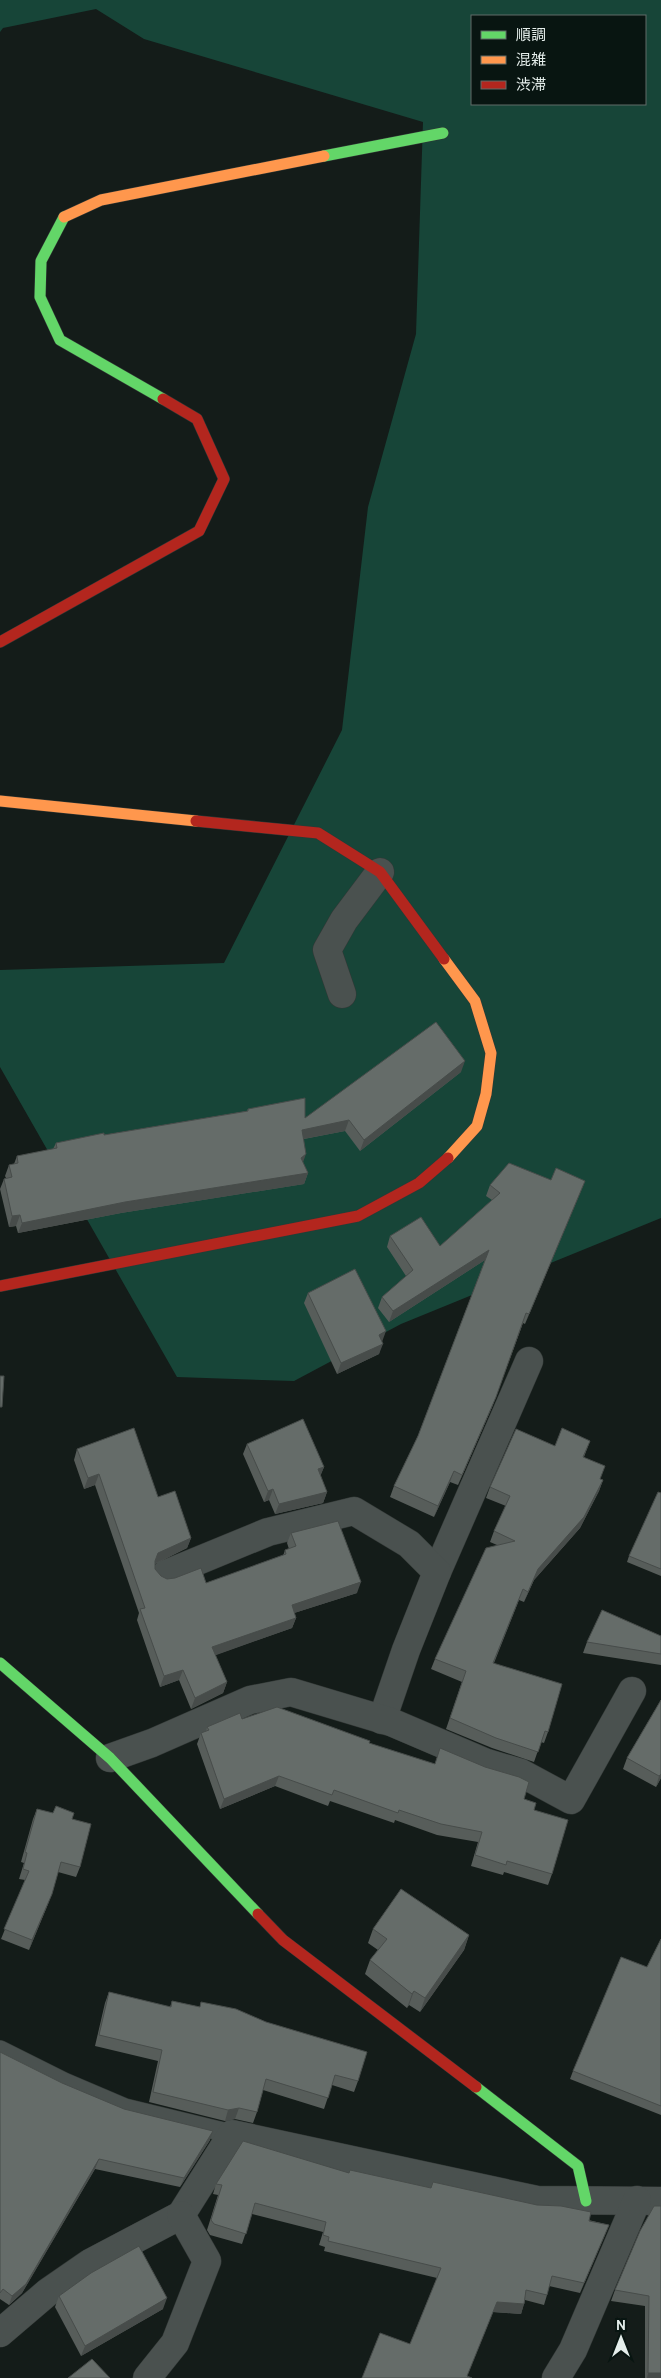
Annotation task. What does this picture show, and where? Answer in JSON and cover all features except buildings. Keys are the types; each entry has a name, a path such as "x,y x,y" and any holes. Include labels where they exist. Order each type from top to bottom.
{"street":[{"path":"0,642 199,531 224,479 198,419 60,340 40,297 41,261 63,217 101,200 443,133"},
{"path":"0,801 318,833 380,872 475,1001 491,1053 486,1094 476,1126 448,1158 419,1183 358,1216 0,1286"},
{"path":"342,994 327,950 344,920 380,872"},
{"path":"382,1720 406,1650 437,1572 529,1361"},
{"path":"166,1574 268,1532 354,1511 409,1544 437,1572"},
{"path":"0,1663 110,1758 283,1940 578,2166 586,2201"},
{"path":"110,1758 152,1743 250,1700 291,1692 382,1720 488,1763 521,1773 571,1800 632,1691"},
{"path":"0,2333 48,2292 90,2263 181,2215 232,2134 538,2200 649,2200 573,2350 556,2378"},
{"path":"147,2378 175,2343 207,2261 181,2215"}],"lane":[{"path":"0,2050 64,2082 125,2108 232,2134"}],"green space":[{"path":"0,0 661,0 661,1218 401,1324 294,1381 177,1377 0,1067 0,970 224,963 342,730 368,507 416,334 423,122 144,39 96,9 3,28 0,32"}],"traffic: fast":[{"path":"324,156 443,133"},
{"path":"64,217 41,261 40,297 60,340 163,399"},
{"path":"0,1663 110,1758 258,1914"},
{"path":"476,2087 578,2166 586,2201"}],"traffic: slow":[{"path":"64,217 101,200 324,156"},
{"path":"0,801 196,821"},
{"path":"444,959 475,1001 491,1053 486,1094 477,1126 448,1158"}],"traffic: jam":[{"path":"0,642 199,531 224,479 197,419 163,399"},
{"path":"196,821 318,833 380,872 444,959"},
{"path":"0,1286 358,1216 419,1183 448,1158"},
{"path":"258,1914 283,1940 476,2087"}]}
